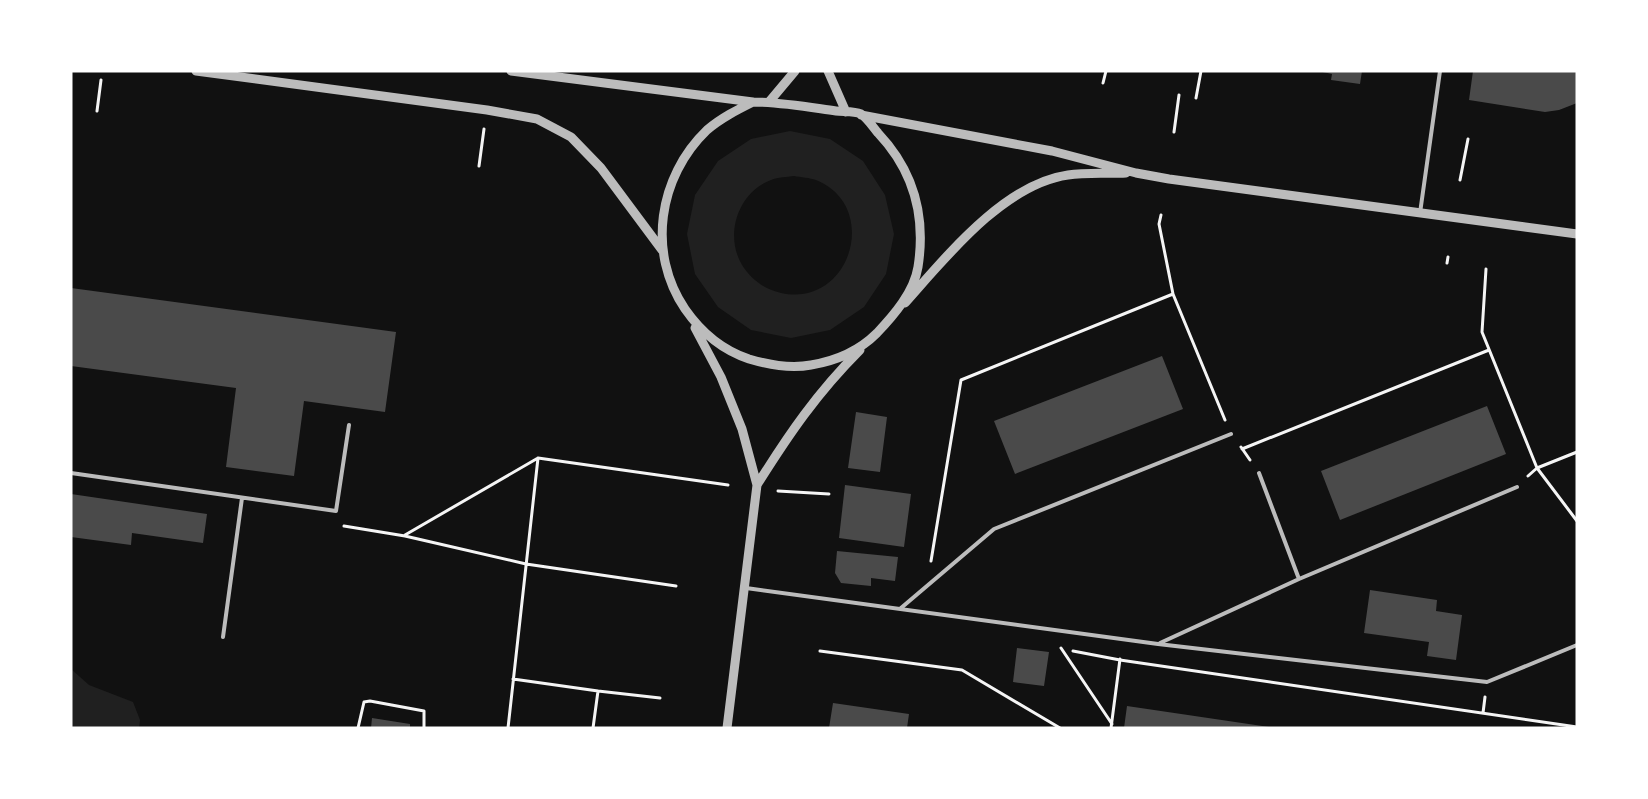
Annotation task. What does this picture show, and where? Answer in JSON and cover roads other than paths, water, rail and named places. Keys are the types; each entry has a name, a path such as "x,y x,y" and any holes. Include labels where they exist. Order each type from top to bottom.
{"street":[{"path":"196,71 487,110 537,119 571,137 601,168 662,250"},
{"path":"511,71 861,114 1052,151 1136,173 1577,234"},
{"path":"769,102 795,71"},
{"path":"828,71 846,112"},
{"path":"753,102 728,114 707,131 678,171 668,195 662,224 662,250 667,275 674,293 700,329 736,355 780,366 803,367 826,362 868,342"},
{"path":"861,114 890,146 911,183 921,226 918,269 900,309"},
{"path":"757,484 805,411 829,381 900,309 953,250 1013,196 1042,182 1068,175 1136,173"},
{"path":"687,312 721,377 742,429 757,484 746,588 727,728"}],"lane":[{"path":"1420,212 1440,71"},
{"path":"71,473 336,511 349,425"},
{"path":"901,608 994,529 1231,434"},
{"path":"1259,473 1299,579"},
{"path":"1158,644 1299,579 1517,487"},
{"path":"223,637 242,498"},
{"path":"746,588 1158,644 1487,682 1577,645"}]}
